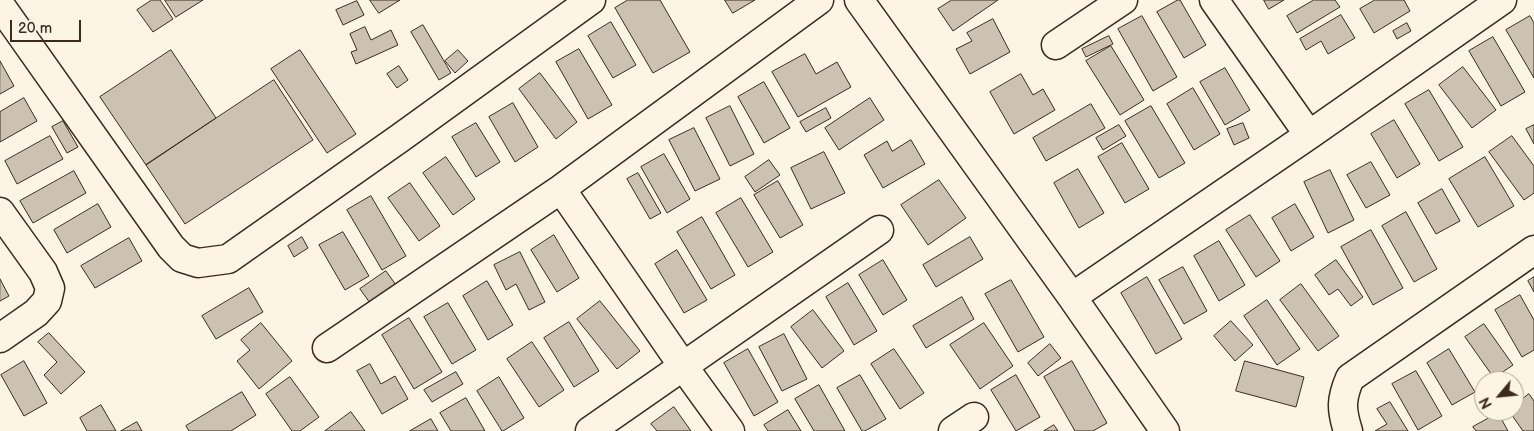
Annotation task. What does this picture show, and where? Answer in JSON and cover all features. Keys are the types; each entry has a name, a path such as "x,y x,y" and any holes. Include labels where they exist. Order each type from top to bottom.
{"street":[{"path":"0,5 170,247 182,258 198,262 228,259 591,0"},
{"path":"327,348 561,189 819,0"},
{"path":"859,0 1072,297 1165,431"},
{"path":"1056,45 1123,0"},
{"path":"1214,0 1310,135"},
{"path":"1072,297 1310,135 1487,4"},
{"path":"561,189 730,431"},
{"path":"0,212 43,272 50,288 47,301 36,312 0,338"},
{"path":"590,431 879,230"},
{"path":"1348,431 1342,415 1343,396 1350,378 1534,250"}],"building":[{"path":"152,0 160,0 173,19 153,32 137,10"},
{"path":"165,0 203,0 176,17"},
{"path":"370,0 400,0 379,13"},
{"path":"628,0 660,0 690,52 653,73 615,8"},
{"path":"725,0 755,0 733,13"},
{"path":"952,0 998,0 953,31 938,9"},
{"path":"1180,0 1206,45 1184,58 1157,12"},
{"path":"1264,0 1284,0 1269,9"},
{"path":"1314,0 1335,0 1340,7 1297,33 1287,16"},
{"path":"1375,0 1404,0 1410,11 1374,33 1360,9"},
{"path":"357,1 364,15 343,25 336,10"},
{"path":"1341,15 1355,38 1328,54 1321,41 1306,50 1300,39"},
{"path":"1142,16 1177,77 1153,91 1118,29"},
{"path":"1530,16 1534,23 1534,78 1506,30"},
{"path":"993,19 1010,52 970,74 956,49 972,41 967,33"},
{"path":"611,22 636,65 613,78 588,36"},
{"path":"1407,23 1411,31 1397,39 1393,31"},
{"path":"423,25 451,73 439,80 411,32"},
{"path":"365,27 371,40 391,30 398,45 356,64 351,52 357,50 350,34"},
{"path":"1109,36 1113,44 1086,57 1082,49"},
{"path":"1493,37 1525,92 1501,106 1469,51"},
{"path":"1111,46 1144,100 1120,115 1086,61"},
{"path":"579,49 612,105 588,119 556,62"},
{"path":"171,50 216,118 146,165 100,97"},
{"path":"300,50 356,134 327,153 271,69"},
{"path":"458,50 468,61 455,73 445,61"},
{"path":"805,54 816,74 837,62 851,87 798,117 772,72"},
{"path":"0,61 14,86 0,94"},
{"path":"399,66 408,80 397,88 387,74"},
{"path":"1463,67 1496,110 1472,128 1439,85"},
{"path":"1225,68 1250,110 1225,125 1200,82"},
{"path":"540,73 577,122 556,139 519,89"},
{"path":"1021,74 1033,95 1043,89 1055,110 1014,134 990,92"},
{"path":"274,80 313,140 185,224 146,165"},
{"path":"764,82 790,128 764,143 738,97"},
{"path":"1193,88 1220,134 1194,150 1167,104"},
{"path":"1429,90 1463,147 1439,161 1405,104"},
{"path":"24,98 37,121 0,142 0,112"},
{"path":"870,98 884,120 839,150 825,128"},
{"path":"513,103 538,147 515,162 489,117"},
{"path":"1091,104 1105,128 1046,161 1033,138"},
{"path":"730,106 754,154 730,166 706,118"},
{"path":"1151,106 1185,163 1159,178 1125,121"},
{"path":"826,108 831,118 806,132 800,122"},
{"path":"1394,120 1420,164 1397,178 1371,134"},
{"path":"63,121 78,147 67,153 52,127"},
{"path":"476,123 500,162 476,177 452,137"},
{"path":"1243,123 1249,138 1234,145 1227,129"},
{"path":"1119,125 1126,136 1103,150 1096,138"},
{"path":"1534,125 1534,144 1526,129"},
{"path":"694,128 720,179 695,191 669,140"},
{"path":"50,136 63,159 17,184 5,161"},
{"path":"1512,136 1534,166 1534,193 1524,200 1489,152"},
{"path":"911,140 925,164 883,188 864,155 887,141 892,151"},
{"path":"1122,143 1149,189 1125,203 1098,157"},
{"path":"824,152 845,193 811,209 791,168"},
{"path":"664,154 690,199 667,213 641,167"},
{"path":"446,157 475,199 453,215 423,173"},
{"path":"1485,157 1514,206 1478,227 1449,179"},
{"path":"769,160 780,175 755,192 745,177"},
{"path":"1371,162 1390,195 1366,208 1347,175"},
{"path":"1078,169 1104,213 1079,228 1054,183"},
{"path":"1330,170 1354,220 1328,233 1304,182"},
{"path":"74,171 86,193 33,223 20,201"},
{"path":"638,173 661,213 650,219 627,179"},
{"path":"939,180 966,218 928,245 901,205"},
{"path":"778,181 803,225 780,238 754,195"},
{"path":"410,183 440,226 419,241 388,198"},
{"path":"1442,189 1460,221 1436,234 1418,203"},
{"path":"371,196 406,256 382,270 347,210"},
{"path":"741,198 773,252 748,267 716,213"},
{"path":"98,204 111,227 67,253 54,230"},
{"path":"1295,204 1314,237 1291,251 1272,218"},
{"path":"1406,212 1437,269 1414,282 1382,226"},
{"path":"1250,215 1280,261 1256,277 1226,230"},
{"path":"702,217 735,275 711,289 677,232"},
{"path":"1371,230 1403,288 1373,305 1341,247"},
{"path":"343,232 369,276 345,290 319,245"},
{"path":"554,235 579,278 557,292 531,250"},
{"path":"302,237 308,248 294,257 288,246"},
{"path":"970,237 983,259 936,287 923,265"},
{"path":"129,238 142,261 95,288 81,266"},
{"path":"1219,241 1245,285 1219,301 1194,256"},
{"path":"677,250 707,300 684,313 655,264"},
{"path":"520,252 545,302 529,310 516,284 506,290 494,265"},
{"path":"883,260 907,300 883,315 859,275"},
{"path":"1336,260 1363,297 1351,306 1338,289 1329,295 1315,275"},
{"path":"1183,267 1207,311 1184,324 1159,280"},
{"path":"386,271 396,285 370,303 360,289"},
{"path":"1147,277 1182,339 1156,354 1121,293"},
{"path":"1534,277 1534,292 1528,281"},
{"path":"0,279 9,296 0,301"},
{"path":"1011,280 1044,337 1018,352 985,294"},
{"path":"487,281 513,325 488,340 463,296"},
{"path":"848,283 877,331 854,345 826,297"},
{"path":"1301,284 1339,336 1318,351 1280,300"},
{"path":"249,288 263,312 216,339 202,316"},
{"path":"1520,295 1534,320 1534,350 1522,357 1495,310"},
{"path":"962,297 974,319 926,348 913,326"},
{"path":"1267,300 1300,349 1277,365 1244,316"},
{"path":"600,301 640,351 617,369 577,319"},
{"path":"448,303 476,350 452,364 424,317"},
{"path":"813,310 844,351 822,368 791,327"},
{"path":"409,318 442,372 414,389 382,335"},
{"path":"1231,321 1253,345 1235,361 1214,336"},
{"path":"569,322 599,371 574,387 544,338"},
{"path":"261,323 292,361 259,389 237,361 250,350 241,340"},
{"path":"984,323 1013,366 980,389 950,345"},
{"path":"1484,324 1513,365 1504,371 1489,371 1465,337"},
{"path":"49,333 85,372 61,394 44,375 57,362 38,342"},
{"path":"784,334 807,379 782,391 759,347"},
{"path":"532,342 564,390 539,407 507,359"},
{"path":"1050,344 1061,358 1038,376 1028,363"},
{"path":"748,349 778,402 754,416 724,363"},
{"path":"894,349 924,393 900,409 871,364"},
{"path":"1449,349 1474,393 1452,405 1427,363"},
{"path":"24,361 47,403 24,416 1,375"},
{"path":"1072,361 1107,423 1093,431 1075,431 1044,377"},
{"path":"1245,361 1304,377 1296,407 1236,391"},
{"path":"370,364 381,384 395,376 408,399 382,414 357,371"},
{"path":"1416,371 1442,416 1418,430 1392,384"},
{"path":"456,372 463,384 432,402 424,390"},
{"path":"860,375 886,419 865,431 862,431 837,388"},
{"path":"1016,375 1040,417 1016,431 991,390"},
{"path":"290,377 319,417 300,431 292,431 266,394"},
{"path":"499,377 524,418 503,431 477,391"},
{"path":"819,385 845,431 814,431 795,399"},
{"path":"242,392 256,415 231,431 189,431 186,426"},
{"path":"1529,394 1534,401 1534,431 1523,431 1516,421 1524,421 1524,398"},
{"path":"466,398 485,431 451,431 440,413"},
{"path":"1390,402 1408,431 1375,431 1387,424 1377,409"},
{"path":"101,405 116,431 87,431 80,418"},
{"path":"674,407 691,431 657,431 651,424"},
{"path":"788,410 801,431 768,431 764,425"},
{"path":"351,412 365,431 325,431"},
{"path":"431,419 438,431 410,431"},
{"path":"1484,421 1502,421 1508,431 1476,431 1473,427"},
{"path":"137,422 142,431 121,431"},
{"path":"1054,425 1058,431 1044,431"}]}
